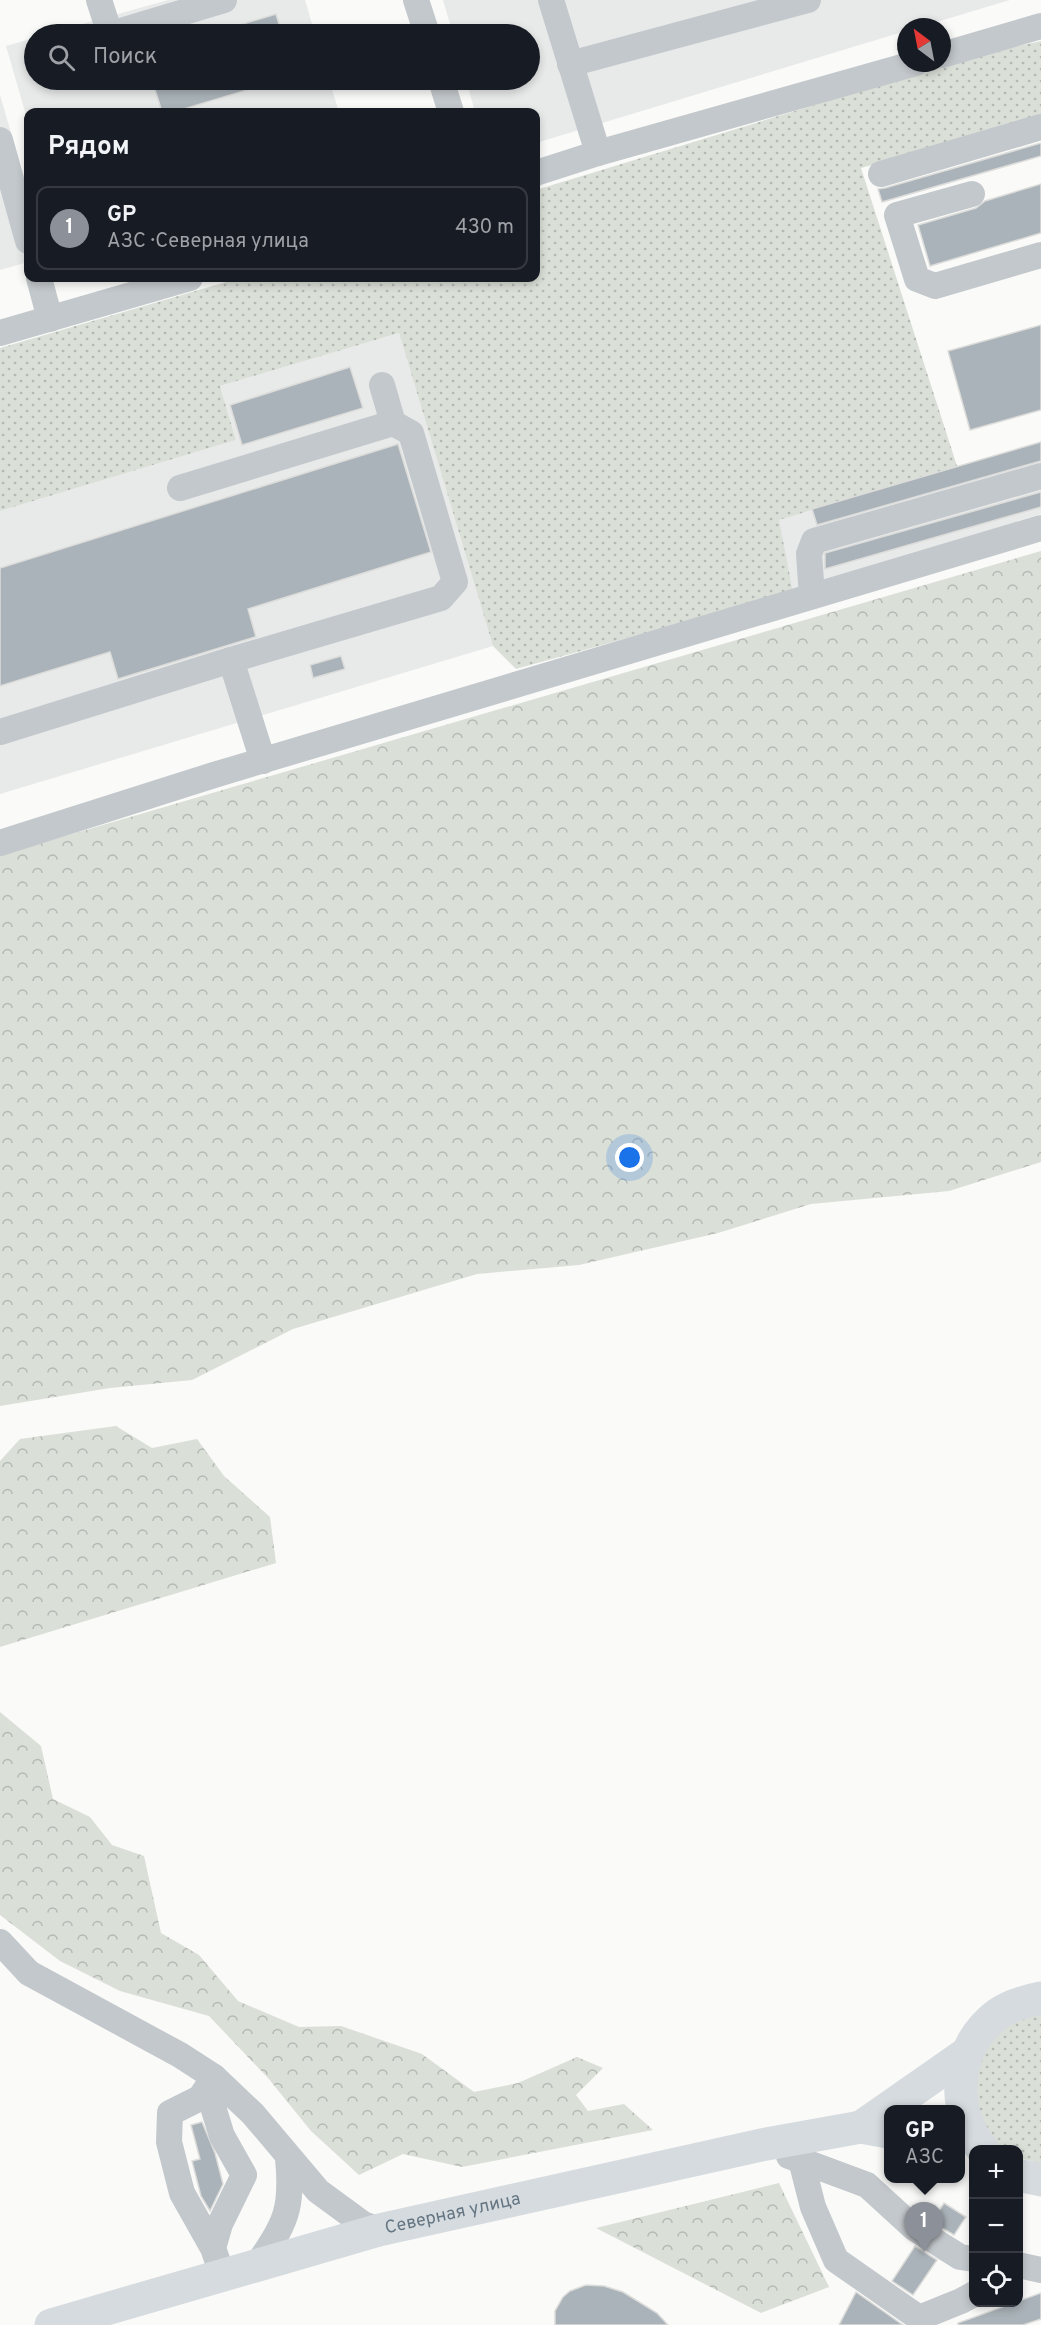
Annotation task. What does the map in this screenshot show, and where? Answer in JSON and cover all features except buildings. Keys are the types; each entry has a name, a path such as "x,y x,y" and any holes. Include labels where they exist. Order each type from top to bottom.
{"main road":[{"path":"961,2105 960,2077 967,2053 980,2031 999,2014 1021,2002 1041,1998"},
{"path":"904,2105 967,2053"},
{"path":"965,2118 974,2145"},
{"name":"Северная улица","path":"51,2325 218,2261 257,2265 379,2230 761,2145 875,2129"},
{"path":"1023,2176 1041,2180"}],"street":[{"path":"99,0 107,24"},
{"path":"144,24 224,0"},
{"path":"416,0 424,24"},
{"path":"551,0 598,153"},
{"path":"570,64 807,0"},
{"path":"951,52 1041,26"},
{"path":"540,172 598,153 897,68"},
{"path":"444,90 450,108"},
{"path":"881,174 1041,127"},
{"path":"0,140 24,227"},
{"path":"972,194 897,215 917,279 935,286 1041,255"},
{"path":"40,282 50,319"},
{"path":"0,333 176,282"},
{"path":"0,732 441,598 455,582 411,433 393,423 382,385"},
{"path":"180,488 393,423"},
{"path":"812,596 809,554 814,541 1041,476"},
{"path":"0,843 263,761 1041,528"},
{"path":"231,660 263,761"},
{"path":"0,1942 29,1973 180,2055 214,2077 254,2114 288,2158 318,2191 363,2224 379,2230"},
{"path":"214,2077 200,2098 170,2113 169,2142 182,2193 218,2261"},
{"path":"214,2077 214,2110 222,2136 244,2175 220,2224 218,2261"},
{"path":"761,2145 867,2184 914,2228 960,2257 969,2258"},
{"path":"257,2265 284,2221 290,2202 288,2158"},
{"path":"801,2160 813,2207 836,2260 919,2318 969,2297"},
{"path":"1023,2180 1041,2196"}],"shaded area":[{"path":"168,0 305,0 312,24 83,24"},
{"path":"443,0 1010,0 950,18 897,18 897,34 540,142 540,108 474,108 469,90 540,90 540,24 450,24"},
{"path":"24,41 24,90 332,90 338,108 24,108 6,46"},
{"path":"0,95 24,177 24,263 0,270"},
{"path":"399,333 493,646 0,794 0,511 236,440 220,386"},
{"path":"1041,442 1041,514 793,592 778,520"}],"green space":[{"path":"1041,41 1041,118 861,168 957,466 779,520 793,592 516,669 493,646 399,333 220,386 236,440 0,511 0,348 226,282 540,282 540,189 923,72 951,72 951,63"},
{"path":"1041,551 1041,1162 949,1191 811,1204 718,1233 579,1265 477,1274 293,1329 192,1380 110,1388 0,1406 0,855"},
{"path":"116,1426 152,1448 197,1439 224,1476 270,1517 276,1563 0,1647 0,1461 20,1439"},
{"path":"0,1712 41,1746 53,1799 90,1817 112,1845 144,1856 161,1933 199,1955 238,2001 299,2027 341,2026 422,2054 474,2092 518,2083 577,2057 603,2068 576,2095 588,2111 624,2104 653,2130 462,2167 403,2154 359,2175 311,2131 268,2078 209,2016 120,1991 60,1961 0,1915"},
{"path":"1041,2012 1041,2164 1023,2159 1023,2145 997,2144 980,2117 975,2094 975,2075 987,2045 1004,2027"},
{"path":"779,2183 829,2287 761,2313 596,2228"}],"place":[{"name":"GP","path":"924,2252"}]}
